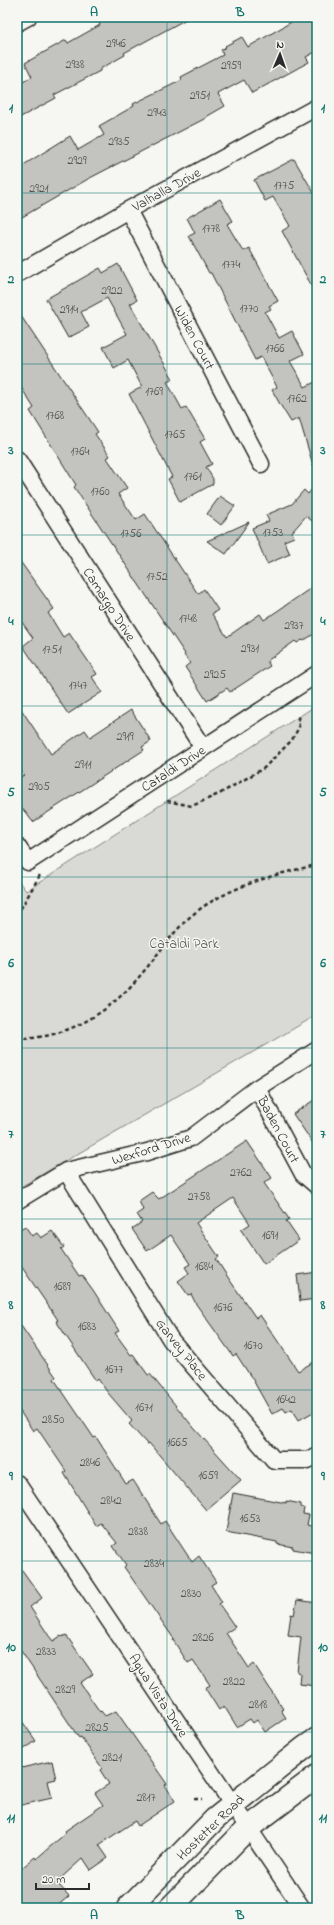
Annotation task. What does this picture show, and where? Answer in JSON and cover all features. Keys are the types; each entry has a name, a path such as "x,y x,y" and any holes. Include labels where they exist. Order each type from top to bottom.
{"main road":[{"name":"Hostetter Road","path":"128,1908 215,1819 232,1804 317,1739"},
{"name":"Hostetter Road","path":"170,1908 247,1829 317,1776"}],"street":[{"path":"17,23 28,17"},
{"name":"Valhalla Drive","path":"17,274 128,210 317,108"},
{"name":"Widen Court","path":"128,210 261,464"},
{"name":"Camargo Drive","path":"17,459 203,748"},
{"name":"Cataldi Drive","path":"17,846 28,862 317,674"},
{"name":"Wexford Drive","path":"17,1201 66,1171 147,1152 191,1138 257,1088 317,1050"},
{"name":"Baden Court","path":"257,1088 303,1174 317,1186"},
{"name":"Garvey Place","path":"66,1171 171,1340 274,1460 308,1460 317,1455"},
{"name":"Agua Vista Drive","path":"18,1485 232,1804 247,1829 302,1908"}],"path":[{"path":"167,801 192,806 221,793 264,768 292,740 299,726 298,716"},
{"path":"17,1039 32,1039 63,1031 85,1023 112,1005 144,972 175,931 196,912 217,898 241,887 295,870 317,865"},
{"path":"17,915 18,910 40,874"},
{"path":"194,1799 202,1799"}],"green space":[{"name":"Cataldi Park","path":"317,705 317,1015 17,1189 17,879 26,891"}],"building":[{"path":"109,17 190,17 124,53 125,55 100,69 100,71 54,95 56,98 17,119 17,85 32,77 25,63 66,40 68,43 100,25 99,23"},
{"path":"300,17 317,17 317,51 306,57 309,62 252,93 244,80 218,94 225,106 206,118 88,179 17,220 17,169 70,136 78,150 104,135 99,126 134,106 133,104 182,80 181,77 223,55 221,50 226,47 225,46 242,37 248,47"},
{"path":"294,159 317,198 317,296 282,231 290,226 273,197 265,201 254,180"},
{"path":"220,199 233,221 227,224 243,251 249,248 278,301 269,306 271,309 265,312 279,338 292,331 304,354 290,361 305,387 317,381 317,464 313,465 299,418 291,422 281,406 272,390 277,387 261,357 255,360 211,273 209,273 189,236 195,233 187,218"},
{"path":"118,264 137,300 130,304 173,379 167,382 182,409 186,407 205,439 200,442 212,464 206,467 213,479 213,484 180,502 168,479 172,477 129,394 142,387 128,360 114,368 103,347 127,334 107,298 81,312 89,327 68,338 46,299 100,268 103,273"},
{"path":"17,310 98,432 95,434 110,456 107,458 127,488 118,494 136,520 145,514 198,594 204,589 218,610 212,614 227,637 260,614 264,620 317,584 317,632 303,641 302,640 297,643 295,641 267,661 270,666 230,692 227,688 207,701 185,667 190,663 184,655 185,654 74,487 76,485 30,411 34,408 17,381"},
{"path":"317,483 317,525 306,516 292,532 294,537 284,541 290,554 267,564 252,528 269,521 266,515 292,504 304,490 308,494"},
{"path":"220,496 235,506 221,525 207,514"},
{"path":"249,522 226,554 207,541"},
{"path":"17,557 54,609 48,613 63,637 69,633 97,674 92,677 102,692 68,714 23,646 33,638 17,615"},
{"path":"17,703 51,754 85,730 90,737 131,710 151,741 142,747 144,750 33,822 17,802 17,779 24,775 17,766"},
{"path":"317,1098 317,1149 293,1114"},
{"path":"247,1141 272,1178 264,1183 289,1219 286,1221 299,1240 264,1264 241,1230 250,1224 233,1198 196,1223 219,1257 216,1259 229,1279 256,1318 260,1315 298,1371 317,1360 317,1410 299,1420 292,1409 286,1412 283,1408 272,1414 253,1380 236,1354 233,1356 196,1304 191,1294 188,1295 178,1281 189,1273 185,1267 190,1264 171,1235 147,1251 132,1229 142,1222 137,1214 143,1210 139,1201 152,1192 159,1199"},
{"path":"25,1226 32,1236 37,1233 41,1238 52,1231 64,1247 61,1249 79,1276 82,1275 93,1290 119,1331 115,1333 131,1355 133,1354 148,1375 150,1374 194,1428 241,1480 206,1510 149,1443 147,1444 129,1424 132,1421 98,1379 96,1381 56,1321 58,1320 17,1260 17,1231"},
{"path":"317,1272 317,1299 300,1301 297,1275"},
{"path":"17,1320 56,1377 54,1379 94,1438 96,1437 126,1484 133,1480 161,1524 165,1521 192,1562 199,1556 216,1582 211,1585 222,1602 219,1604 235,1627 226,1633 249,1668 254,1664 283,1709 281,1710 286,1718 265,1732 257,1720 253,1723 250,1719 237,1727 224,1706 219,1710 205,1688 210,1685 193,1660 188,1663 173,1640 174,1639 124,1567 126,1565 113,1546 117,1543 101,1523 96,1526 64,1473 66,1471 37,1428 33,1431 17,1407"},
{"path":"233,1493 286,1503 286,1501 301,1504 301,1507 304,1508 303,1514 309,1515 307,1525 317,1527 315,1553 293,1549 293,1547 277,1544 277,1542 226,1532"},
{"path":"17,1563 42,1598 30,1607 49,1636 53,1641 66,1635 93,1674 80,1683 100,1712 101,1711 105,1716 116,1711 167,1784 165,1785 175,1801 138,1826 135,1821 99,1845 108,1858 91,1870 83,1858 61,1878 64,1881 59,1885 69,1896 55,1908 17,1908 17,1872 35,1857 36,1859 66,1833 65,1831 103,1805 95,1793 109,1784 100,1770 102,1768 81,1737 79,1738 17,1645"},
{"path":"297,1600 317,1603 317,1686 299,1684 300,1673 297,1672 301,1637 288,1635 291,1614 294,1615"},
{"path":"17,1714 36,1741 17,1754"},
{"path":"52,1761 56,1779 48,1781 52,1798 17,1806 17,1769"}]}
